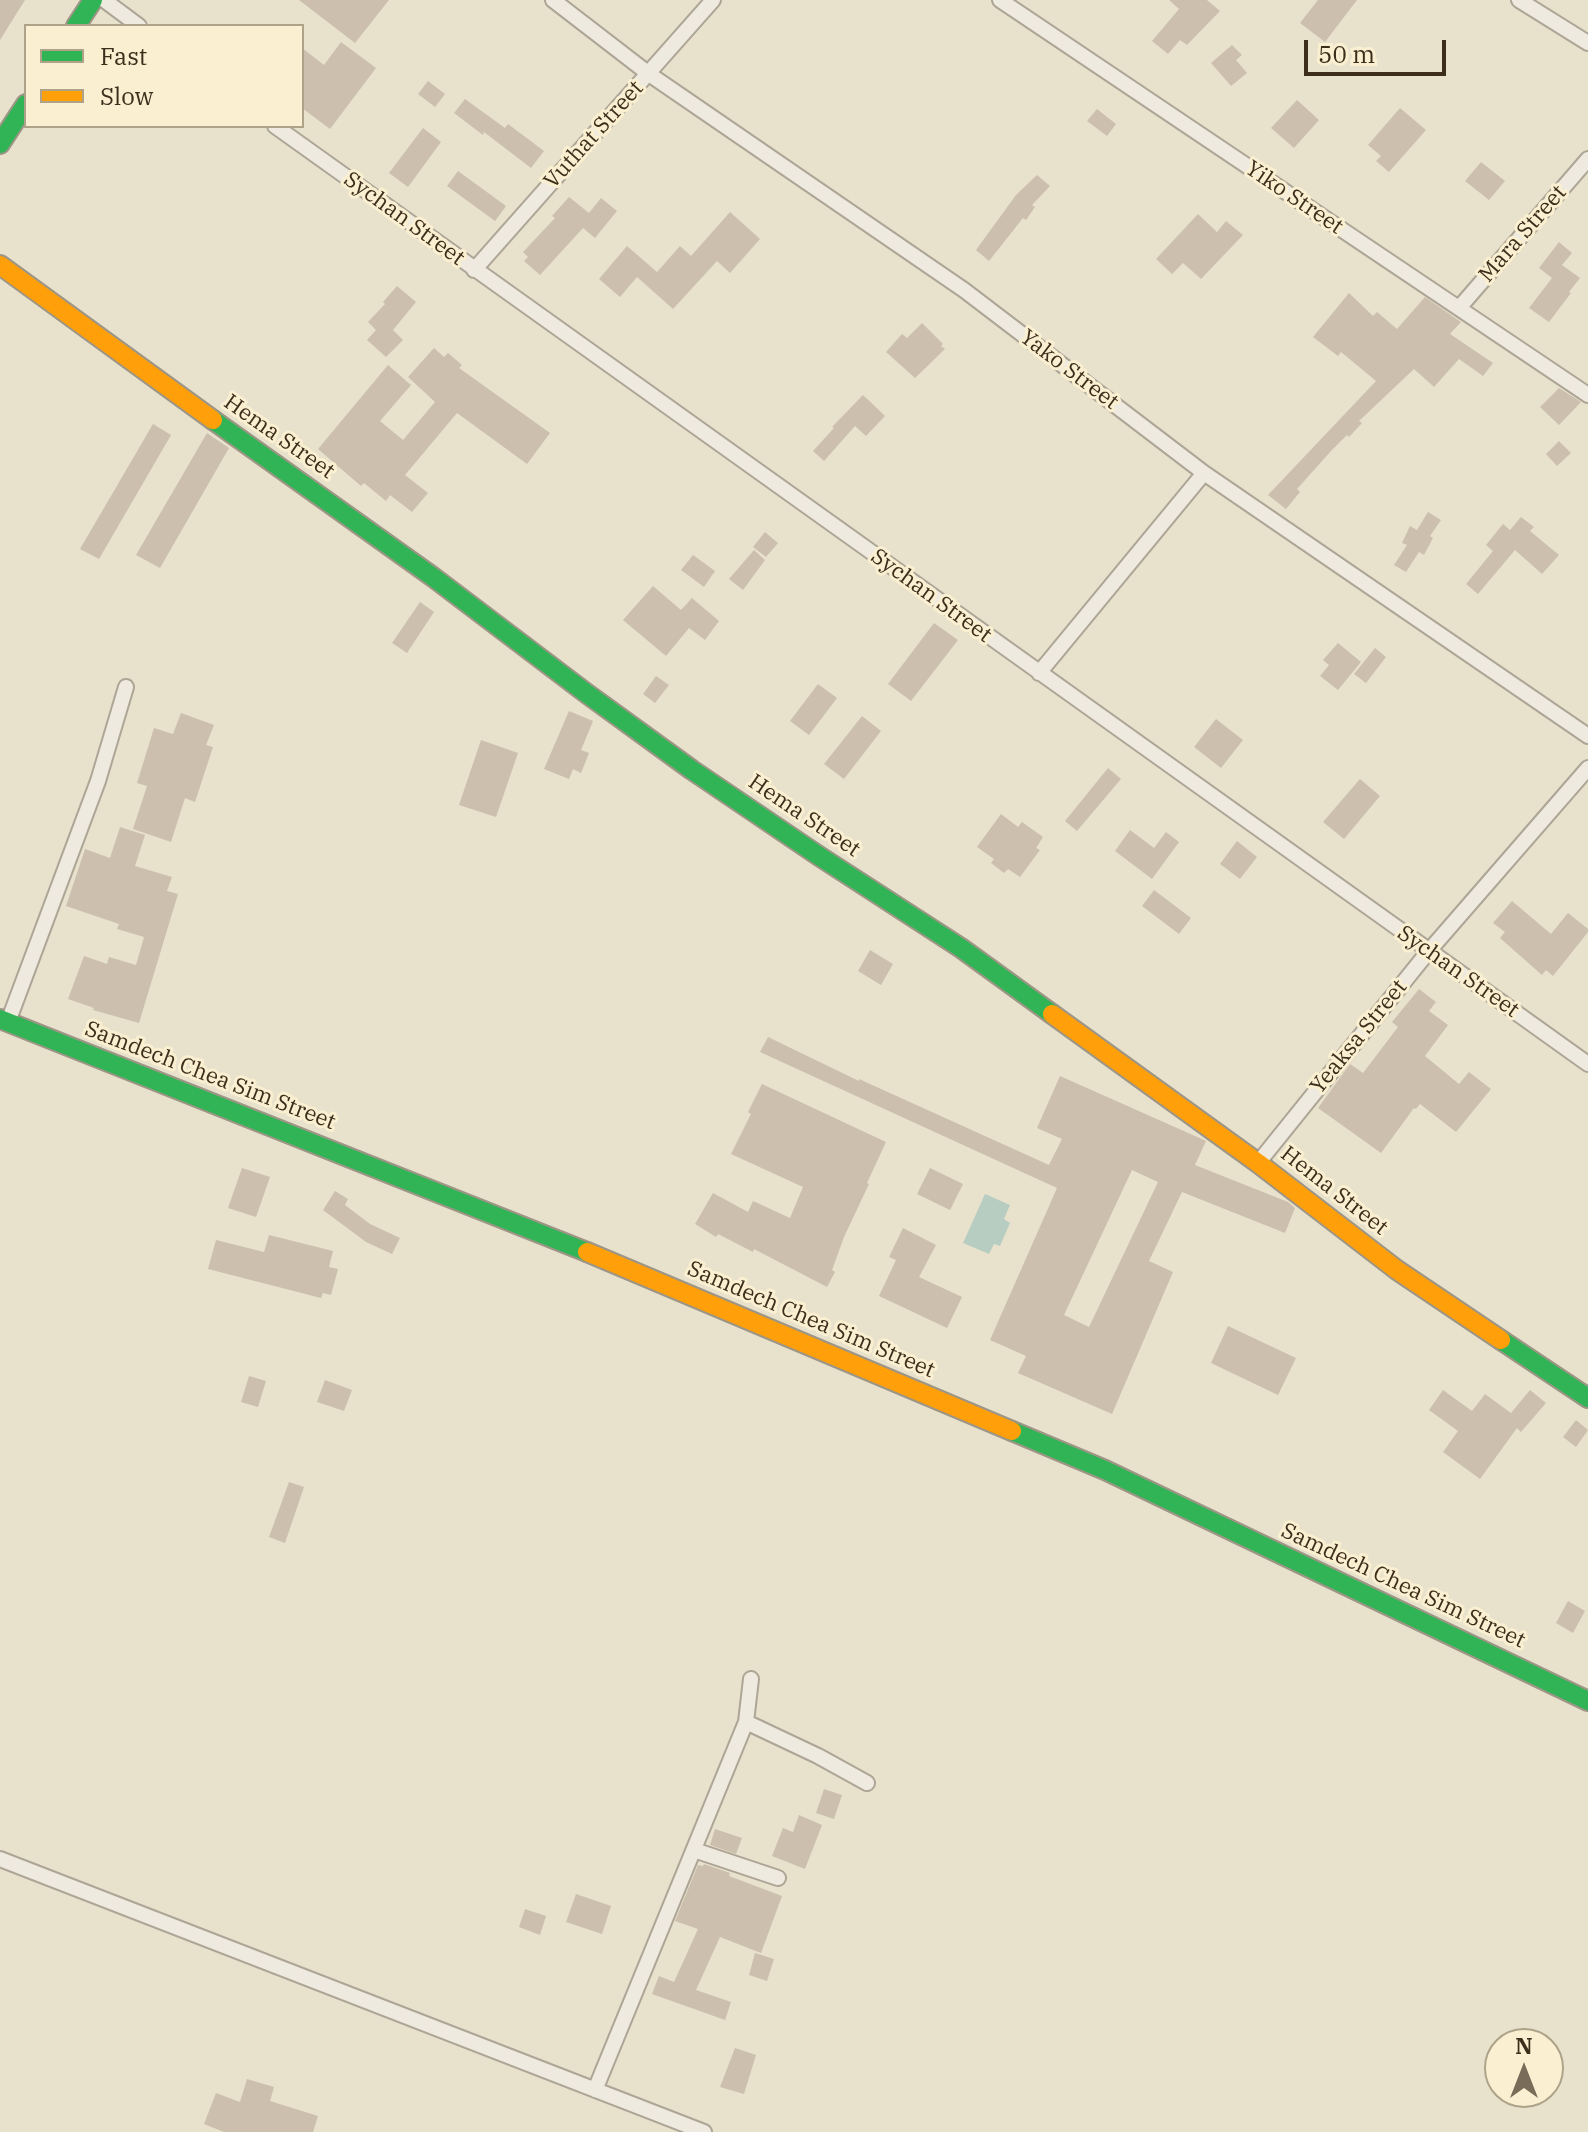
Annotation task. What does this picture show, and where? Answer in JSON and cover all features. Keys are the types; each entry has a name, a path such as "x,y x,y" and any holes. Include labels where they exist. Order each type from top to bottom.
{"main road":[{"path":"77,24 93,0"},
{"path":"0,144 24,107"},
{"name":"Hema Street","path":"0,265 433,577 680,762 961,948 1258,1163 1397,1270 1588,1398"},
{"name":"Samdech Chea Sim Street","path":"4,1021 541,1232 1105,1470 1588,1701"}],"street":[{"path":"104,0 136,24"},
{"name":"Yako Street","path":"553,0 649,74 964,290 1204,473 1588,736"},
{"name":"Vuthat Street","path":"474,270 713,0"},
{"name":"Yiko Street","path":"1000,0 1588,395"},
{"path":"1519,0 1588,43"},
{"name":"Sychan Street","path":"278,128 1588,1064"},
{"name":"Mara Street","path":"1459,308 1588,159"},
{"path":"1039,673 1204,473"},
{"path":"4,1021 98,781 126,687"},
{"name":"Yeaksa Street","path":"1258,1163 1428,952 1588,768"},
{"path":"595,2090 746,1722 751,1679"},
{"path":"746,1722 867,1783"},
{"path":"694,1850 778,1878"},
{"path":"0,1859 704,2132"}],"shaded area":[{"path":"985,1194 1010,1205 1004,1219 1010,1223 1000,1246 994,1244 989,1254 963,1243"}],"building":[{"path":"0,0 25,0 0,40"},
{"path":"299,0 389,0 355,43"},
{"path":"1169,0 1207,0 1220,11 1187,45 1180,40 1168,54 1152,41 1179,9"},
{"path":"1318,0 1357,0 1325,42 1300,23"},
{"path":"341,42 376,68 330,129 304,110 304,50 324,65"},
{"path":"1232,45 1242,55 1236,60 1247,73 1231,86 1211,63"},
{"path":"428,81 445,94 435,107 418,94"},
{"path":"465,99 505,128 508,124 544,151 531,168 454,113"},
{"path":"1297,100 1319,120 1294,148 1271,128"},
{"path":"1400,108 1426,130 1389,172 1376,161 1381,156 1368,145"},
{"path":"1097,109 1116,124 1107,136 1087,121"},
{"path":"423,128 441,142 408,187 389,173"},
{"path":"1481,162 1505,181 1489,200 1465,181"},
{"path":"458,171 506,206 495,221 447,186"},
{"path":"1037,175 1050,186 1032,205 1035,207 1026,220 1023,218 989,261 976,250 1016,195"},
{"path":"569,197 589,213 601,198 617,211 595,238 583,228 540,275 524,261 528,257 523,252 555,218 552,216"},
{"path":"730,212 760,239 730,273 717,261 673,309 637,277 620,297 599,279 627,246 657,272 680,246 691,256"},
{"path":"1198,214 1217,232 1226,221 1243,235 1201,279 1183,263 1172,274 1156,259"},
{"path":"1559,242 1572,253 1562,265 1580,278 1549,322 1529,308 1552,278 1539,268"},
{"path":"397,286 416,302 393,330 403,340 386,357 367,340 376,330 368,322"},
{"path":"1349,293 1373,316 1377,312 1397,329 1425,297 1461,322 1450,334 1493,363 1483,376 1459,359 1434,387 1414,369 1359,421 1362,423 1349,437 1347,435 1331,451 1297,489 1300,492 1286,509 1268,495 1376,381 1341,352 1338,356 1313,337"},
{"path":"922,323 945,349 915,378 886,352 902,334 907,338"},
{"path":"434,348 444,357 448,353 462,365 459,368 550,433 527,464 457,413 405,475 428,493 412,512 390,495 386,501 364,483 361,486 318,449 388,365 411,385 380,421 403,440 435,402 408,377"},
{"path":"1559,388 1581,402 1559,425 1540,407"},
{"path":"863,395 885,416 866,436 855,426 824,461 813,451"},
{"path":"153,424 171,435 99,559 80,549"},
{"path":"207,433 229,448 160,568 136,555"},
{"path":"1559,441 1571,453 1557,466 1546,454"},
{"path":"1428,512 1441,520 1430,536 1433,538 1424,555 1419,552 1406,572 1394,565 1407,545 1402,543 1410,526 1417,530"},
{"path":"1521,517 1534,527 1530,531 1559,555 1542,574 1515,550 1478,594 1466,584 1493,551 1486,545 1503,524 1510,530"},
{"path":"765,532 778,543 766,557 753,547"},
{"path":"754,550 765,560 743,590 729,579"},
{"path":"693,555 715,571 704,587 681,570"},
{"path":"653,586 681,610 692,598 719,621 705,640 689,628 666,656 623,620"},
{"path":"420,602 434,612 407,653 392,643"},
{"path":"934,623 958,640 911,701 888,684"},
{"path":"1338,643 1361,662 1338,690 1320,676 1329,665 1323,660"},
{"path":"1375,648 1386,657 1366,683 1354,674"},
{"path":"656,676 669,685 655,703 643,694"},
{"path":"818,684 837,698 809,735 790,721"},
{"path":"569,711 593,721 581,750 589,753 581,773 573,769 569,779 544,769"},
{"path":"181,713 214,725 206,745 213,747 195,802 185,798 171,842 133,829 147,786 137,783 154,728 173,734"},
{"path":"862,716 881,731 844,779 824,764"},
{"path":"1216,719 1243,740 1221,768 1194,747"},
{"path":"481,740 518,753 496,817 459,805"},
{"path":"1108,768 1121,779 1077,831 1065,821"},
{"path":"1360,779 1380,796 1344,839 1323,822"},
{"path":"1001,814 1018,827 1022,822 1043,837 1036,848 1040,850 1020,877 1008,869 1004,873 991,863 994,859 977,847"},
{"path":"120,827 145,835 135,866 172,877 167,891 178,894 139,1023 93,1010 68,999 84,956 107,964 109,957 136,965 144,937 117,929 119,924 66,906 85,849 110,858"},
{"path":"1130,830 1154,848 1166,832 1179,842 1152,879 1115,851"},
{"path":"1237,841 1257,857 1240,879 1220,864"},
{"path":"1154,890 1191,918 1179,934 1142,906"},
{"path":"1512,901 1551,934 1568,913 1588,929 1553,976 1546,970 1542,975 1500,938 1505,932 1493,923"},
{"path":"870,950 893,964 881,985 858,971"},
{"path":"1419,989 1436,1002 1429,1011 1448,1025 1425,1056 1459,1084 1469,1072 1491,1089 1456,1132 1420,1104 1381,1153 1318,1108 1350,1064 1363,1073 1398,1027 1392,1022"},
{"path":"768,1037 1049,1165 1062,1139 1037,1128 1060,1076 1206,1141 1195,1165 1288,1202 1295,1208 1285,1233 1182,1192 1149,1261 1173,1272 1112,1414 1018,1373 1026,1356 990,1340 1057,1188 760,1052","holes":["1132,1170 1158,1182 1089,1327 1064,1315"]},
{"path":"762,1084 886,1142 844,1237 832,1270 835,1272 827,1287 754,1249 753,1252 718,1234 716,1237 695,1224 713,1193 748,1212 753,1201 790,1218 803,1187 731,1154"},
{"path":"242,1168 270,1177 256,1217 228,1208"},
{"path":"930,1168 963,1184 950,1210 917,1194"},
{"path":"335,1191 348,1199 345,1205 370,1224 400,1238 392,1254 366,1242 323,1210"},
{"path":"903,1228 936,1245 919,1277 962,1297 947,1328 879,1296 896,1260 889,1257"},
{"path":"269,1235 333,1251 329,1267 338,1269 331,1295 323,1293 321,1298 208,1269 216,1240 264,1252"},
{"path":"1228,1326 1296,1358 1278,1395 1211,1363"},
{"path":"249,1376 266,1381 258,1407 241,1402"},
{"path":"325,1380 352,1390 344,1411 317,1402"},
{"path":"1443,1390 1472,1411 1485,1394 1511,1413 1530,1390 1546,1403 1521,1432 1517,1428 1480,1479 1443,1452 1458,1431 1429,1410"},
{"path":"1576,1420 1588,1430 1576,1447 1563,1437"},
{"path":"289,1482 304,1487 285,1543 269,1537"},
{"path":"1568,1601 1585,1611 1573,1633 1556,1623"},
{"path":"824,1789 842,1795 834,1819 816,1813"},
{"path":"799,1815 822,1825 805,1869 772,1856 783,1828 793,1832"},
{"path":"715,1829 742,1838 736,1854 710,1845"},
{"path":"704,1864 782,1896 761,1953 720,1937 696,1990 731,2002 725,2020 652,1994 659,1976 674,1982 698,1929 675,1921 698,1865"},
{"path":"576,1894 611,1906 602,1934 566,1922"},
{"path":"525,1909 546,1916 540,1935 519,1927"},
{"path":"755,1953 774,1959 767,1981 749,1975"},
{"path":"735,2048 756,2055 744,2094 720,2087"},
{"path":"247,2079 274,2087 270,2101 318,2116 313,2132 224,2132 204,2124 216,2093 240,2102"}],"traffic: fast":[{"path":"77,24 93,0"},
{"path":"0,144 24,107"},
{"path":"213,420 433,577 692,770 961,948 1052,1014"},
{"path":"0,1019 587,1252"},
{"path":"1501,1340 1588,1398"},
{"path":"1012,1431 1105,1470 1588,1701"}],"traffic: slow":[{"path":"0,265 213,420"},
{"path":"1052,1014 1258,1163 1397,1270 1501,1340"},
{"path":"587,1252 1012,1431"}]}
